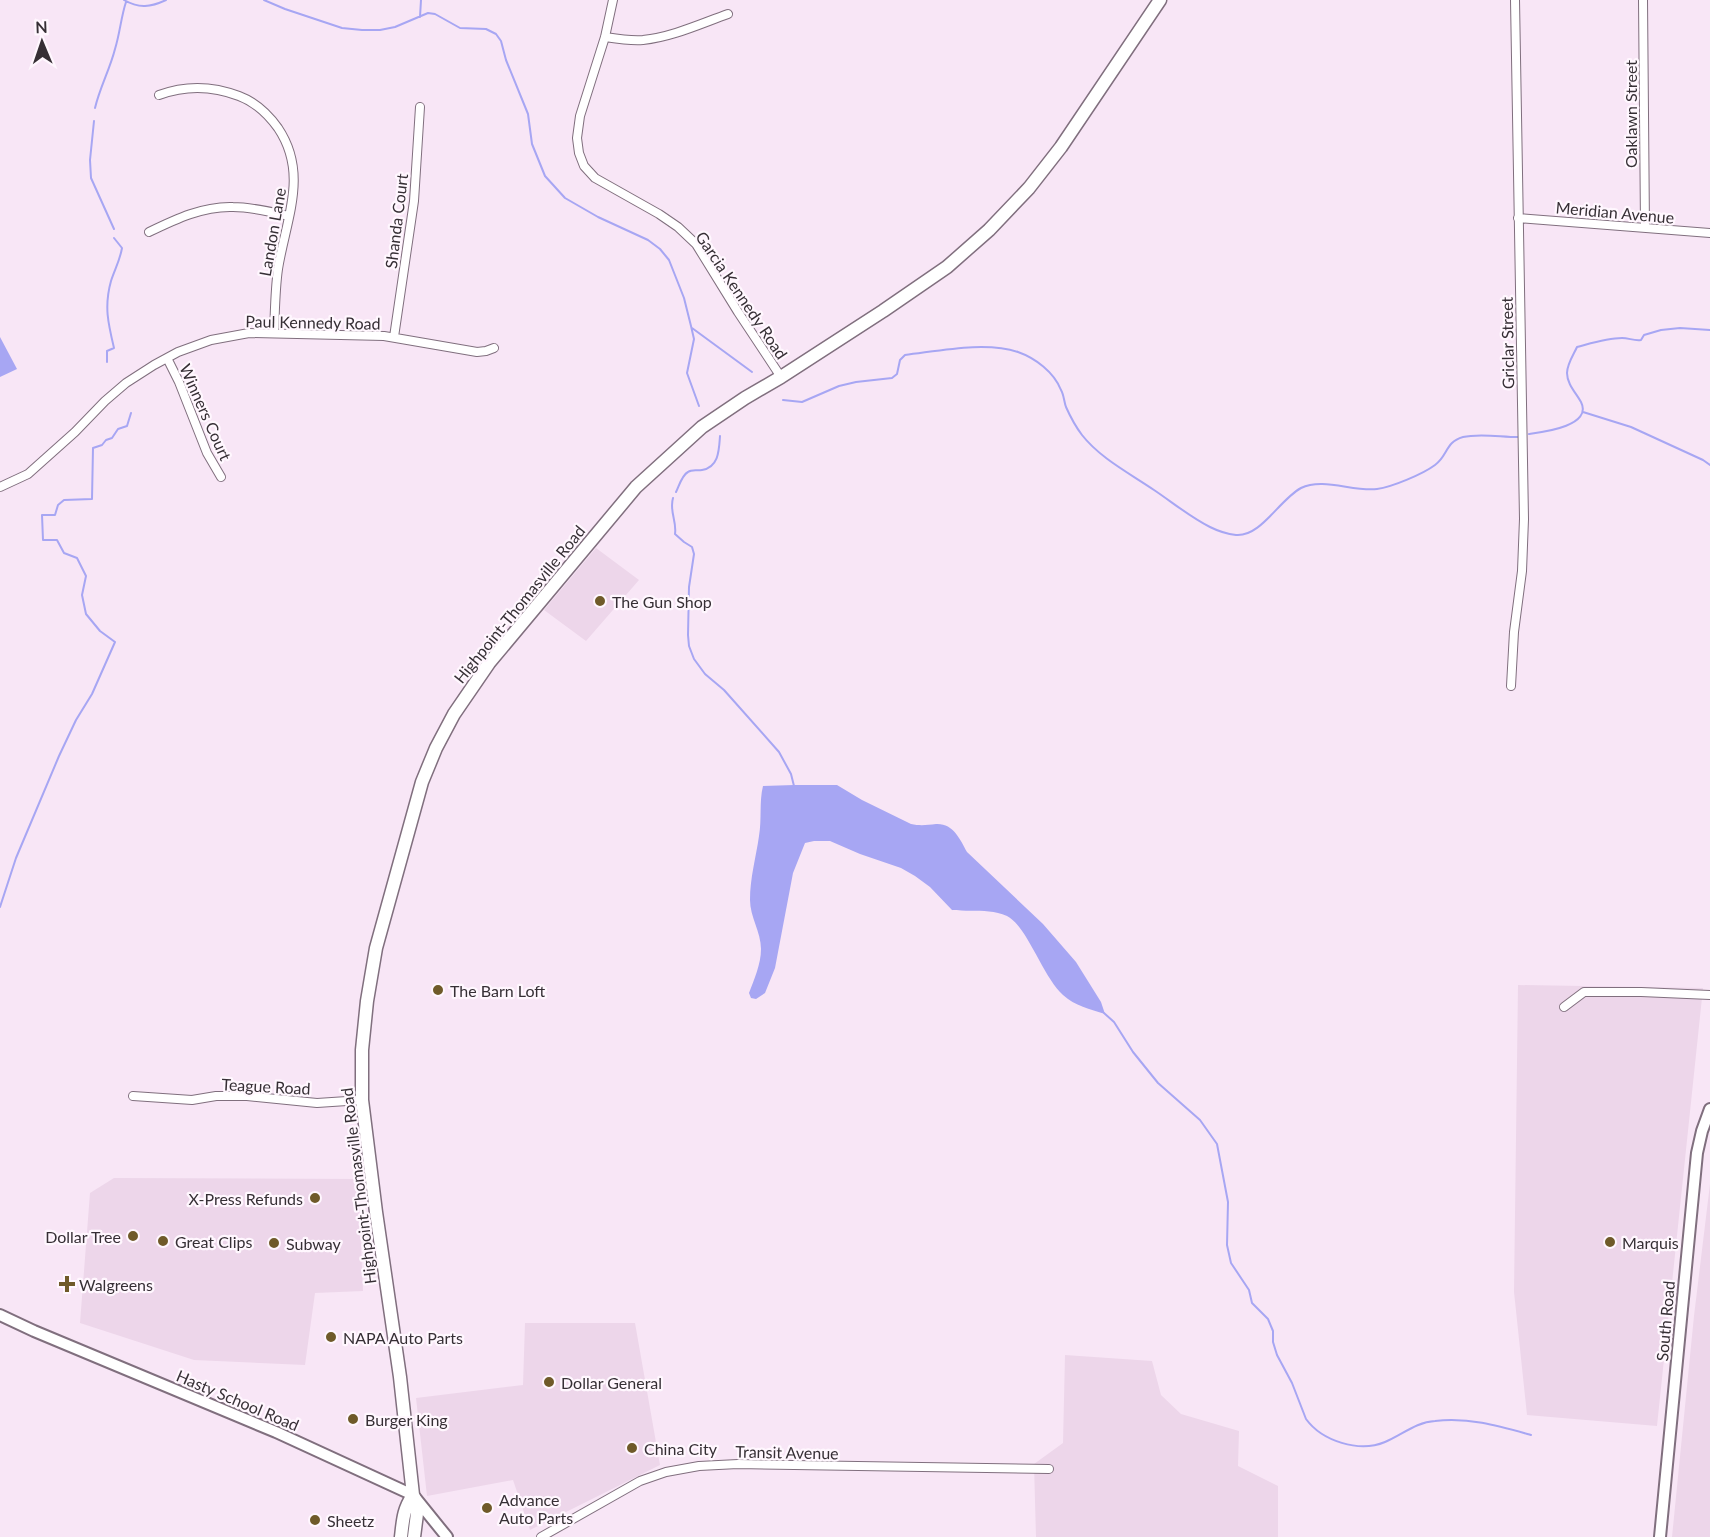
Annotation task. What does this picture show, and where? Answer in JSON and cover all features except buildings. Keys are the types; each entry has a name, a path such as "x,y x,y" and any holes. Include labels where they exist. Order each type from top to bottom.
{"main road":[{"name":"Highpoint-Thomasville Road","path":"414,1537 418,1506 413,1495 400,1377 362,1100 362,1050 376,948 422,782 454,714 489,663 636,487 702,427 864,324 947,267 989,230 1029,188 1061,147 1160,0"},
{"name":"Highpoint-Thomasville Road","path":"401,1537 404,1511 413,1495"}],"street":[{"name":"Garcia Kennedy Road","path":"613,0 605,37 580,116 577,138 584,166 595,178 678,226 696,244 781,377"},
{"name":"Griclar Street","path":"1511,686 1514,632 1522,571 1524,519 1515,0"},
{"name":"Oaklawn Street","path":"1643,0 1645,227"},
{"path":"605,37 640,40 658,37 695,27 728,14"},
{"name":"Landon Lane","path":"159,95 174,90 212,88 243,98 262,110 280,131 291,153 295,178 293,199 278,269 274,333"},
{"name":"Shanda Court","path":"394,338 414,201 420,107"},
{"path":"149,232 194,213 217,207 254,209 289,216"},
{"name":"Meridian Avenue","path":"1518,218 1710,233"},
{"name":"Paul Kennedy Road","path":"0,487 28,474 126,382 167,358 211,340 249,333 374,335 477,352 494,348"},
{"name":"Winners Court","path":"167,358 207,453 221,477"},
{"path":"1564,1007 1584,992 1710,995"},
{"name":"Teague Road","path":"133,1096 192,1100 216,1096 247,1096 317,1103 362,1100"},
{"name":"South Road","path":"1660,1537 1696,1164 1702,1131 1710,1109"},
{"name":"Hasty School Road","path":"0,1315 276,1432 413,1495 447,1537"},
{"name":"Transit Avenue","path":"541,1537 640,1481 666,1472 699,1466 738,1464 1049,1469"}],"shaded area":[{"path":"596,548 639,580 586,641 544,610"},
{"path":"1518,985 1703,988 1657,1426 1527,1415 1514,1292"},
{"path":"114,1178 358,1179 363,1291 315,1293 305,1365 194,1360 80,1323 90,1193"},
{"path":"1710,1184 1710,1537 1672,1537 1694,1316"},
{"path":"525,1323 635,1323 660,1465 530,1530 513,1480 427,1496 416,1398 523,1385"},
{"path":"1065,1355 1152,1361 1161,1395 1181,1414 1239,1431 1238,1466 1278,1486 1278,1537 1036,1537 1034,1464 1063,1443"}],"water":[{"path":"0,337 17,369 0,377"},
{"path":"837,785 911,824 947,826 959,837 967,852 1043,924 1076,962 1101,1002 1105,1014 1078,1005 1063,995 1021,930 1007,916 987,911 952,910 930,887 901,868 830,841 805,843 793,873 775,968 765,993 756,999 751,998 749,993 761,955 761,943 750,900 760,830 763,786"}],"waterway":[{"path":"124,0 145,6 166,0"},
{"path":"264,0 342,28 380,30 395,27 428,13 435,14 460,28 486,29 496,34 501,41 506,60 528,114 532,144 545,176 565,198 598,217 648,240 669,260 684,298 694,339 687,373 699,406"},
{"path":"420,17 421,0"},
{"path":"95,108 117,43 126,2"},
{"path":"94,121 90,160 91,178 114,229"},
{"path":"107,362 107,351 114,348 107,307 108,298 122,248 114,238"},
{"path":"692,328 752,372"},
{"path":"1529,434 1565,426 1580,417 1583,410 1581,402 1567,377 1569,363 1577,347 1616,338 1641,340 1644,335 1661,330 1680,328 1710,330"},
{"path":"783,400 802,402 839,386 892,378 897,374 900,360 905,355 977,347 1018,352 1037,362 1054,377 1075,425 1097,451 1195,519 1216,530 1236,535 1254,530 1301,488 1319,484 1368,489 1383,488 1430,469 1457,439 1483,435 1518,437"},
{"path":"1583,412 1631,427 1710,465"},
{"path":"0,907 16,858 59,756 76,720 92,694 115,642 100,631 86,614 82,595 86,576 77,558 64,553 57,540 43,540 42,515 55,515 58,505 64,500 92,499 93,448 102,445 106,440 112,438 118,429 127,426 131,413"},
{"path":"676,492 686,473 708,468 715,462 720,436"},
{"path":"673,498 675,534 692,547 694,554 689,587 688,635 694,659 705,674 724,690 779,752 791,774 794,786"},
{"path":"1104,1013 1114,1022 1133,1052 1158,1083 1200,1120 1217,1144 1228,1202 1227,1245 1231,1263 1249,1290 1252,1303 1268,1319 1273,1331 1273,1342 1277,1355 1292,1383 1306,1419 1313,1427 1331,1439 1364,1446 1385,1442 1428,1422 1448,1420 1484,1423 1531,1435"}],"place":[{"name":"The Gun Shop","path":"600,601"},
{"name":"The Barn Loft","path":"438,990"},
{"name":"X-Press Refunds","path":"315,1198"},
{"name":"Dollar Tree","path":"133,1236"},
{"name":"Great Clips","path":"163,1241"},
{"name":"Marquis","path":"1610,1242"},
{"name":"Subway","path":"274,1243"},
{"name":"Walgreens","path":"67,1284"},
{"name":"NAPA Auto Parts","path":"331,1337"},
{"name":"Dollar General","path":"549,1382"},
{"name":"Burger King","path":"353,1419"},
{"name":"China City","path":"632,1448"},
{"name":"Advance Auto Parts","path":"487,1508"},
{"name":"Sheetz","path":"315,1520"}]}
